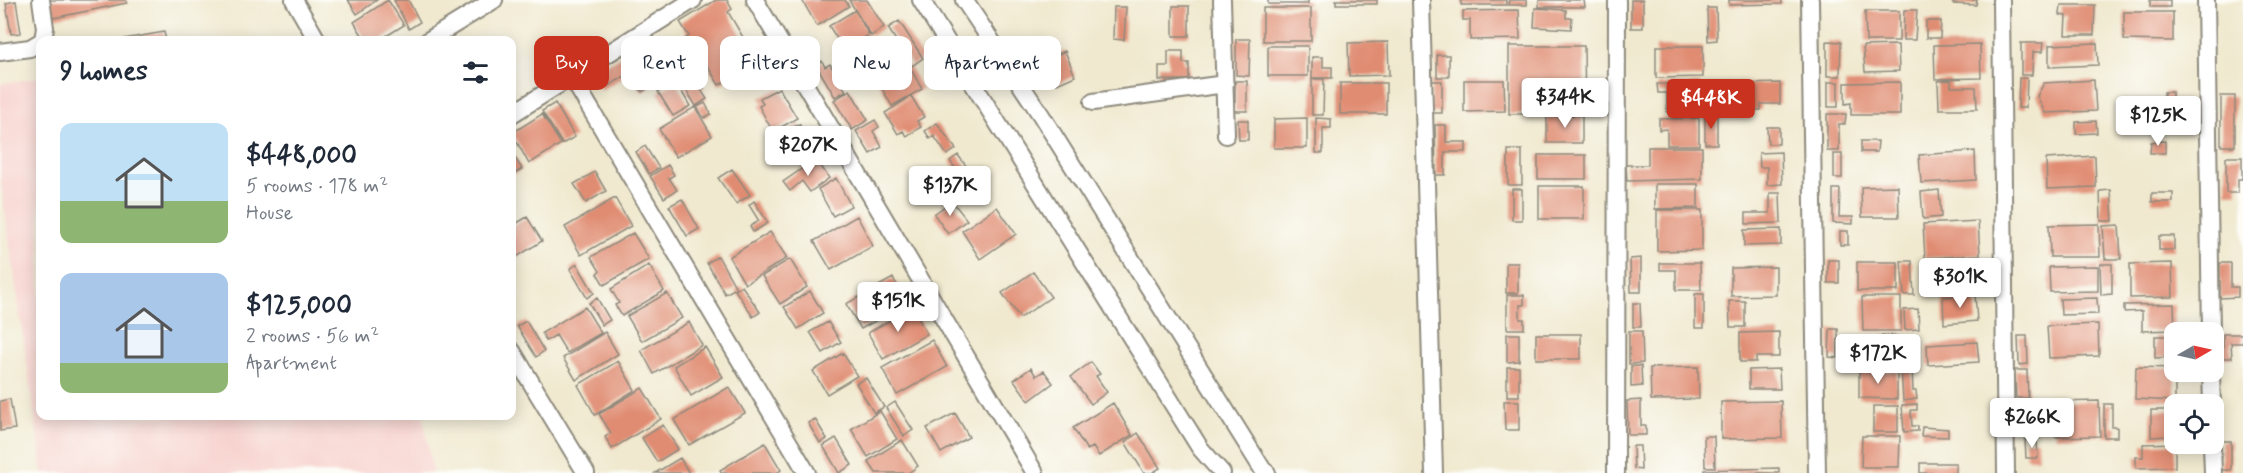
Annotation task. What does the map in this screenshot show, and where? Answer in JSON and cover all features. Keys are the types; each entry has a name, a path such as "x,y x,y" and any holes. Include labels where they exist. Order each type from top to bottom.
{"street":[{"path":"40,0 45,28 43,36"},
{"path":"294,0 314,36"},
{"path":"436,36 494,0"},
{"path":"609,52 693,0"},
{"path":"755,0 1035,473"},
{"path":"921,0 1200,448 1222,473"},
{"path":"964,0 1041,115 1267,473"},
{"path":"1222,0 1226,135"},
{"path":"1421,0 1434,473"},
{"path":"1616,473 1617,0"},
{"path":"1810,0 1817,473"},
{"path":"2001,0 2006,473"},
{"path":"2206,0 2211,322"},
{"path":"0,52 30,48 36,44"},
{"path":"1093,102 1225,84"},
{"path":"516,111 549,90"},
{"path":"579,90 807,473"},
{"path":"516,358 586,473"},
{"path":"2212,454 2213,473"}],"shaded area":[{"path":"36,78 36,420 424,420 433,473 43,473 0,177 0,84"}],"building":[{"path":"49,0 126,0 127,3 53,18"},
{"path":"348,0 377,0 357,14"},
{"path":"388,0 404,25 386,36 363,36 354,22"},
{"path":"394,0 408,0 420,22 409,29"},
{"path":"716,0 727,0 732,9 728,12 742,36 720,36 720,84 708,67 708,36 689,36 680,22"},
{"path":"802,0 845,0 849,6 817,26"},
{"path":"849,0 867,0 884,27 871,36"},
{"path":"1268,0 1308,0 1308,4 1268,4"},
{"path":"1336,0 1377,0 1377,4 1336,4"},
{"path":"1461,0 1506,0 1506,5 1461,5"},
{"path":"1509,0 1527,0 1527,5 1508,5"},
{"path":"1539,0 1584,0 1585,7 1539,7"},
{"path":"1631,0 1643,0 1643,28 1631,28"},
{"path":"1729,0 1782,0 1782,4 1729,5"},
{"path":"1953,0 1977,0 1976,5 1953,4"},
{"path":"2150,0 2170,0 2170,7 2150,7"},
{"path":"16,1 21,33 11,34 6,3"},
{"path":"2061,5 2095,5 2094,35 2065,35 2066,16 2060,15"},
{"path":"1173,6 1189,6 1189,36 1173,36"},
{"path":"1114,7 1126,7 1124,40 1113,39"},
{"path":"1263,8 1311,8 1311,41 1263,41"},
{"path":"1535,8 1566,10 1566,18 1572,18 1571,29 1534,27"},
{"path":"1707,8 1716,8 1717,40 1708,41"},
{"path":"855,10 869,35 835,36 829,26"},
{"path":"1519,10 1520,39 1470,40 1470,20 1463,20 1463,11"},
{"path":"1904,10 1917,10 1915,40 1903,40"},
{"path":"1865,11 1899,11 1899,41 1866,41"},
{"path":"2124,12 2173,12 2173,41 2124,40"},
{"path":"899,21 909,36 893,36 888,28"},
{"path":"1926,21 1941,21 1940,38 1926,38"},
{"path":"164,32 165,36 141,36"},
{"path":"1236,39 1250,39 1249,76 1236,75"},
{"path":"912,41 923,58 912,66"},
{"path":"1827,41 1841,42 1840,76 1827,76"},
{"path":"1388,42 1389,75 1349,76 1348,43"},
{"path":"2021,43 2043,43 2042,52 2033,52 2032,75 2021,75"},
{"path":"2097,43 2098,65 2049,67 2049,45"},
{"path":"1980,44 1981,78 1935,79 1934,45"},
{"path":"1898,45 1899,71 1865,72 1863,46"},
{"path":"1268,46 1308,46 1308,76 1268,76"},
{"path":"1509,46 1584,46 1585,114 1509,114"},
{"path":"1656,46 1703,46 1703,77 1656,78"},
{"path":"1065,51 1075,76 1061,82 1061,53"},
{"path":"1168,51 1183,51 1183,63 1189,63 1189,80 1159,80 1159,66 1168,66"},
{"path":"1437,55 1449,55 1449,77 1437,77"},
{"path":"621,56 621,79 609,85 609,63"},
{"path":"1312,57 1323,57 1323,67 1332,67 1332,78 1312,78"},
{"path":"822,61 825,67 830,64 832,67 832,90 846,91 835,97 820,72"},
{"path":"912,71 922,89 892,106 883,90 912,90"},
{"path":"2019,78 2027,78 2026,108 2018,108"},
{"path":"1312,79 1324,79 1323,115 1312,115"},
{"path":"1464,80 1504,80 1505,111 1464,112"},
{"path":"1951,80 1951,87 1976,87 1977,109 1939,109 1938,81"},
{"path":"2094,80 2096,111 2045,113 2037,96 2044,83"},
{"path":"1235,81 1247,81 1247,111 1235,111"},
{"path":"1431,81 1442,81 1442,113 1431,113"},
{"path":"1828,82 1838,82 1838,107 1828,107"},
{"path":"1900,82 1900,115 1851,115 1851,103 1845,104 1845,83"},
{"path":"1340,83 1386,83 1386,114 1340,114"},
{"path":"1780,83 1780,104 1761,104 1761,110 1744,110 1743,84"},
{"path":"1657,84 1700,84 1701,111 1667,112 1667,93 1658,93"},
{"path":"681,90 690,106 673,116 658,92"},
{"path":"686,90 701,90 707,99 696,106"},
{"path":"775,90 780,90 797,118 773,132 759,106 763,104 760,98"},
{"path":"850,90 868,120 852,130 834,100"},
{"path":"2164,92 2172,92 2172,115 2164,115"},
{"path":"911,96 924,117 917,121 921,127 907,136 903,131 898,134 885,113"},
{"path":"2221,96 2235,96 2235,146 2221,146"},
{"path":"555,103 575,137 562,144 542,111"},
{"path":"705,103 711,114 704,118 697,107"},
{"path":"695,107 712,136 676,157 659,129"},
{"path":"542,114 561,144 529,164 516,140 516,130"},
{"path":"1827,114 1846,114 1845,124 1839,124 1839,151 1827,151"},
{"path":"1582,115 1582,143 1547,143 1547,116"},
{"path":"1705,115 1717,115 1717,144 1705,144"},
{"path":"1307,118 1307,148 1274,148 1274,119"},
{"path":"1316,118 1331,119 1331,128 1323,128 1323,153 1316,153"},
{"path":"1699,118 1699,145 1667,145 1667,129 1659,130 1659,119"},
{"path":"875,120 879,127 873,131 882,147 870,154 856,131"},
{"path":"1238,120 1248,120 1248,140 1239,140"},
{"path":"2096,121 2097,133 2076,134 2076,122"},
{"path":"937,123 956,149 947,155 934,136 930,139 925,131"},
{"path":"799,124 817,153 803,162 785,134"},
{"path":"1435,125 1446,125 1446,142 1466,142 1466,152 1445,152 1445,175 1436,175"},
{"path":"1767,127 1779,127 1779,144 1768,144"},
{"path":"1861,141 1878,141 1877,152 1861,152"},
{"path":"2165,141 2165,153 2150,153 2151,142"},
{"path":"645,146 659,168 649,174 636,152"},
{"path":"1648,147 1702,147 1702,179 1627,181 1626,165 1648,165"},
{"path":"1508,150 1522,150 1522,185 1508,185"},
{"path":"1975,151 1976,180 1921,183 1919,155"},
{"path":"1781,152 1782,184 1767,185 1767,167 1760,167 1759,153"},
{"path":"1834,154 1842,154 1842,178 1834,178"},
{"path":"958,155 977,181 969,187 950,161"},
{"path":"1538,155 1586,155 1586,179 1538,179"},
{"path":"2095,156 2096,187 2047,189 2046,159"},
{"path":"2226,157 2242,157 2242,179 2238,179 2238,193 2226,193"},
{"path":"516,159 522,169 516,173"},
{"path":"816,159 829,178 810,192 802,181 790,191 783,182"},
{"path":"668,165 674,175 669,178 677,190 664,198 650,176"},
{"path":"732,169 750,195 736,204 718,178"},
{"path":"595,172 606,191 586,203 574,184"},
{"path":"836,178 851,206 833,216 818,189"},
{"path":"1655,184 1698,184 1698,208 1655,209"},
{"path":"1539,186 1584,186 1584,219 1539,219"},
{"path":"1898,186 1899,217 1862,217 1861,187"},
{"path":"1512,189 1522,189 1522,220 1512,220"},
{"path":"1833,189 1840,189 1839,217 1853,217 1853,224 1833,223"},
{"path":"1939,190 1941,217 1923,219 1921,192"},
{"path":"2111,190 2113,221 2101,221 2100,191"},
{"path":"1770,193 1780,193 1781,223 1746,224 1746,213 1770,213"},
{"path":"2152,193 2173,193 2173,202 2152,202"},
{"path":"615,198 631,226 581,255 565,227"},
{"path":"682,199 699,229 687,236 669,206"},
{"path":"754,201 768,223 753,232 750,226 759,221 749,205"},
{"path":"952,201 967,220 948,234 934,214"},
{"path":"997,207 1016,234 980,259 962,231"},
{"path":"1657,210 1702,210 1702,250 1657,251"},
{"path":"857,216 873,246 831,270 814,241"},
{"path":"527,217 542,241 516,257 516,224"},
{"path":"1978,221 1980,255 1925,258 1923,224"},
{"path":"2099,224 2100,257 2050,257 2049,225"},
{"path":"2119,225 2121,259 2105,259 2103,226"},
{"path":"1781,229 1781,245 1744,246 1744,230"},
{"path":"1840,231 1848,231 1848,245 1840,245"},
{"path":"770,232 787,258 745,284 729,257"},
{"path":"633,233 649,259 604,285 597,273 600,271 591,257"},
{"path":"2159,236 2174,236 2174,250 2159,250"},
{"path":"718,256 736,288 725,294 707,263"},
{"path":"1641,258 1641,292 1631,292 1630,259"},
{"path":"790,259 807,287 780,304 762,276"},
{"path":"1828,260 1839,260 1839,283 1828,283"},
{"path":"1901,261 1912,261 1914,295 1904,295"},
{"path":"1857,262 1898,262 1898,291 1857,291"},
{"path":"1976,262 1978,283 1936,286 1935,265"},
{"path":"1506,263 1518,263 1518,293 1506,293"},
{"path":"1660,263 1700,263 1701,290 1676,290 1676,270 1660,270"},
{"path":"2172,263 2173,297 2130,298 2130,264"},
{"path":"2220,263 2231,263 2231,287 2238,287 2238,297 2220,298"},
{"path":"577,264 594,293 587,298 570,269"},
{"path":"2100,264 2112,264 2112,294 2101,295"},
{"path":"649,265 664,291 622,316 615,305 619,303 611,289"},
{"path":"2098,266 2098,291 2050,292 2049,267"},
{"path":"1776,267 1776,295 1731,296 1731,268"},
{"path":"1033,272 1051,297 1020,318 1002,293"},
{"path":"893,278 901,292 887,300 893,311 861,329 846,304"},
{"path":"742,286 760,312 753,317 735,290"},
{"path":"810,291 823,313 798,329 784,307"},
{"path":"667,293 682,318 642,341 627,316"},
{"path":"1695,294 1704,294 1704,328 1695,328"},
{"path":"1507,295 1524,295 1524,305 1520,305 1520,319 1524,319 1524,329 1507,329"},
{"path":"1975,295 1977,321 1944,324 1943,297"},
{"path":"1862,297 1901,297 1901,331 1863,331"},
{"path":"597,298 610,320 602,325 589,303"},
{"path":"2097,298 2098,314 2061,315 2060,299"},
{"path":"1729,301 1745,301 1745,327 1730,327"},
{"path":"1633,303 1640,303 1641,327 1633,327"},
{"path":"2174,304 2175,322 2164,322 2164,330 2142,331 2142,311 2124,312 2124,305"},
{"path":"585,307 601,333 567,353 556,335 546,341 542,333"},
{"path":"912,307 927,334 883,359 868,333"},
{"path":"1918,309 1919,329 1905,330 1904,310"},
{"path":"526,321 544,351 536,357 517,326"},
{"path":"689,322 702,345 654,374 641,350"},
{"path":"828,322 841,342 823,353 810,332"},
{"path":"2098,324 2099,356 2049,358 2047,326"},
{"path":"1830,329 1838,329 1838,358 1829,357"},
{"path":"1629,331 1642,331 1643,363 1629,364"},
{"path":"605,332 618,354 576,380 563,358"},
{"path":"1779,332 1779,357 1756,357 1756,362 1740,362 1740,333"},
{"path":"1507,334 1519,334 1519,361 1507,362"},
{"path":"1536,334 1581,334 1581,359 1536,359"},
{"path":"2224,334 2243,334 2243,343 2231,343 2232,358 2224,358"},
{"path":"1882,335 1898,336 1898,363 1882,362"},
{"path":"2018,336 2027,336 2028,364 2019,365"},
{"path":"2155,336 2164,336 2164,358 2155,358"},
{"path":"932,340 947,367 897,395 882,368"},
{"path":"1977,342 1979,362 1928,365 1927,345"},
{"path":"705,347 723,377 691,396 674,366"},
{"path":"843,353 857,376 827,394 813,371"},
{"path":"618,361 635,390 595,415 578,385"},
{"path":"1091,362 1100,374 1096,376 1107,392 1091,404 1071,377"},
{"path":"1631,366 1641,366 1642,386 1631,387"},
{"path":"1912,366 1913,391 1916,391 1917,399 1903,401 1901,367"},
{"path":"1507,367 1519,367 1519,396 1507,396"},
{"path":"1698,367 1699,399 1651,400 1650,368"},
{"path":"2136,367 2164,368 2164,382 2175,382 2175,394 2164,394 2164,400 2135,399"},
{"path":"1031,368 1036,376 1044,371 1053,383 1029,401 1014,380"},
{"path":"1779,369 1780,389 1749,389 1749,370"},
{"path":"2015,370 2027,370 2028,398 2016,398"},
{"path":"1859,371 1897,371 1897,399 1859,398"},
{"path":"866,378 884,407 874,413 856,383"},
{"path":"729,387 745,413 689,445 674,420"},
{"path":"642,388 661,419 612,449 605,437 611,433 599,414"},
{"path":"10,399 15,429 0,431 0,401"},
{"path":"1641,400 1641,426 1646,426 1646,435 1628,435 1627,401"},
{"path":"1504,401 1519,401 1519,430 1505,430"},
{"path":"1781,401 1782,438 1721,439 1721,402"},
{"path":"2099,401 2100,436 2055,437 2054,402"},
{"path":"895,402 913,430 904,436 886,408"},
{"path":"1113,403 1132,435 1099,456 1093,447 1087,450 1073,428"},
{"path":"1917,404 1917,410 1911,410 1912,426 1918,426 1918,431 1904,432 1902,405"},
{"path":"2104,404 2112,404 2112,427 2117,427 2117,437 2104,437"},
{"path":"1873,406 1898,406 1898,432 1873,432"},
{"path":"2151,410 2164,410 2164,436 2151,437"},
{"path":"880,411 897,439 868,457 851,429"},
{"path":"955,413 969,437 941,453 927,428"},
{"path":"815,419 827,439 820,443 808,423"},
{"path":"663,425 678,449 657,462 642,438"},
{"path":"1922,427 1948,429 1948,437 1921,436"},
{"path":"1138,433 1160,468 1152,473 1144,473 1125,442"},
{"path":"1704,436 1714,436 1715,467 1705,467"},
{"path":"1862,436 1900,436 1899,467 1861,467"},
{"path":"836,438 852,465 839,473 823,446"},
{"path":"902,440 918,466 908,473 876,473 868,461"},
{"path":"2025,440 2037,440 2038,458 2026,458"},
{"path":"2224,441 2231,441 2231,470 2221,470"},
{"path":"765,443 781,470 777,473 721,473 720,470"},
{"path":"2164,443 2164,454 2175,454 2175,467 2136,468 2136,457 2143,457 2143,444"},
{"path":"1633,446 1640,446 1641,470 1634,469"},
{"path":"680,458 689,473 655,473"},
{"path":"1920,463 1956,463 1956,473 1920,473"},
{"path":"1779,468 1779,473 1704,473 1704,470"}]}
